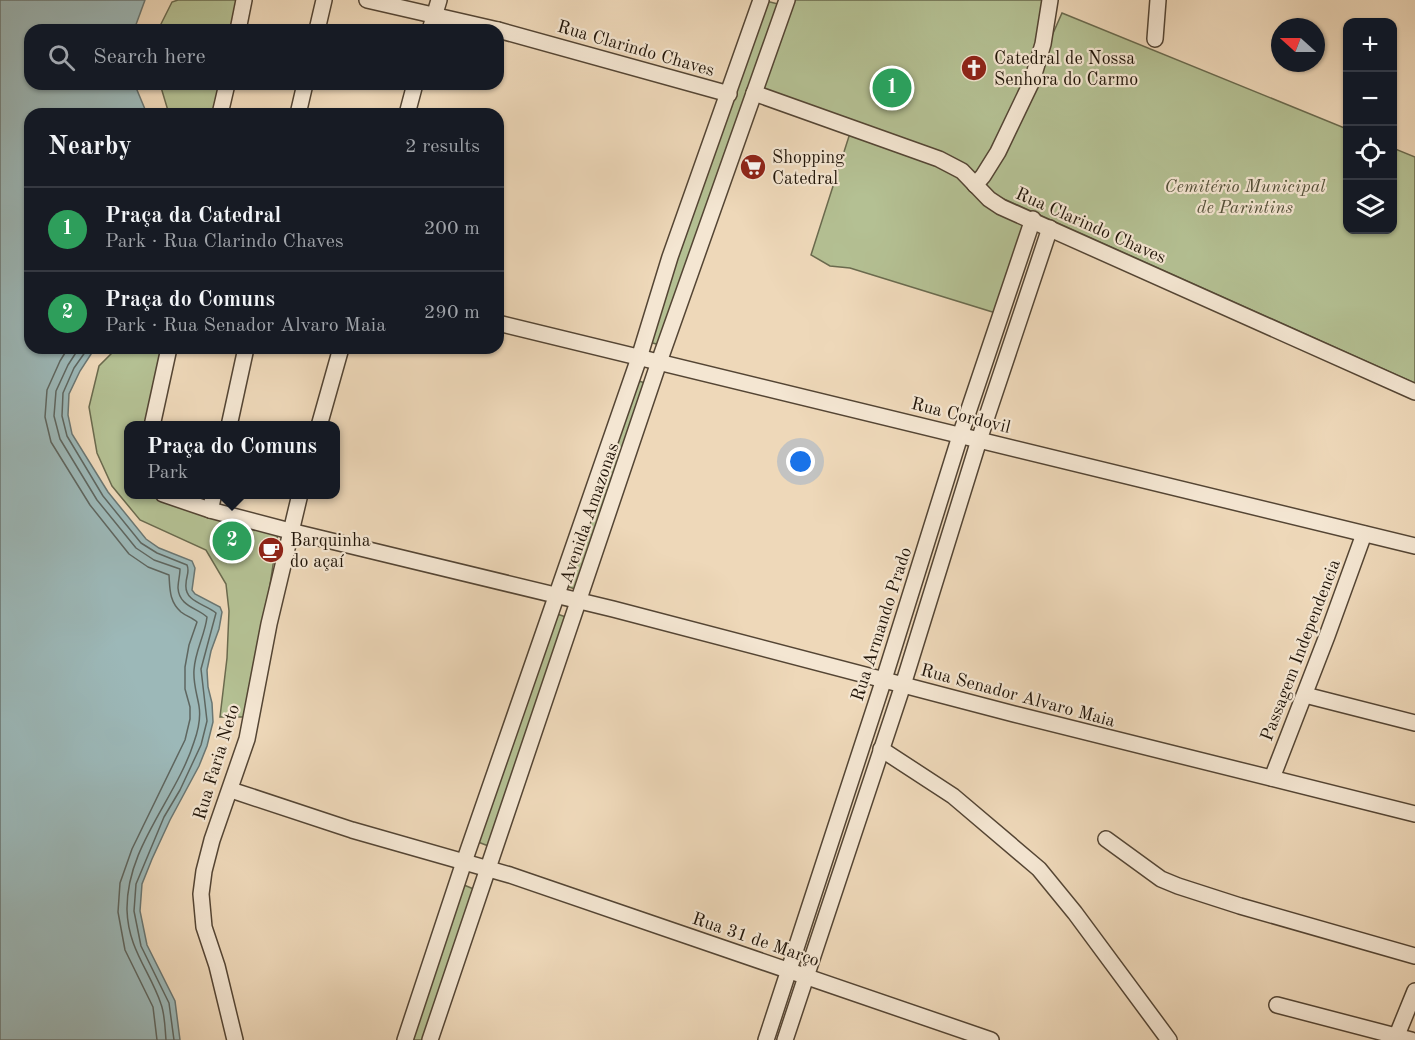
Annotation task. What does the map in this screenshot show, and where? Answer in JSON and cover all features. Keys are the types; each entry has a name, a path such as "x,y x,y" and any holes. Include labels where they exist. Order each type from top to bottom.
{"street":[{"path":"239,24 244,0"},
{"path":"318,24 324,0"},
{"name":"Rua Clarindo Chaves","path":"367,0 436,7 482,24"},
{"name":"Avenida Amazonas","path":"405,1040 464,862 639,358 670,257 729,94 760,0"},
{"name":"Avenida Amazonas","path":"430,1040 580,602 659,362 787,0"},
{"path":"975,185 998,152 1032,81 1041,55 1050,0"},
{"path":"1155,39 1158,0"},
{"path":"432,24 436,7"},
{"name":"Rua Clarindo Chaves","path":"504,32 729,94"},
{"path":"221,108 226,90"},
{"path":"299,108 304,90"},
{"path":"409,108 413,90"},
{"name":"Rua Clarindo Chaves","path":"754,93 939,159 962,171 995,203 1415,392"},
{"name":"Rua Armando Prado","path":"766,1040 884,679 960,436 1033,219"},
{"name":"Rua Armando Prado","path":"785,1040 903,685 979,440 1050,228"},
{"name":"Rua Cordovil","path":"504,324 1415,546"},
{"path":"153,421 168,354"},
{"path":"230,421 245,354"},
{"path":"321,421 339,354"},
{"path":"176,499 290,531 557,596"},
{"path":"210,510 213,499"},
{"name":"Rua Faria Neto","path":"235,1040 204,927 201,894 212,840 247,739 269,624 299,499"},
{"name":"Passagem Independencia","path":"1272,778 1364,534"},
{"name":"Rua Senador Alvaro Maia","path":"557,596 1415,814"},
{"path":"1305,695 1415,723"},
{"path":"882,749 953,796 1039,869 1081,920 1169,1040"},
{"path":"231,790 352,830 464,862"},
{"path":"1106,839 1161,879 1178,886 1415,956"},
{"name":"Rua 31 de Março","path":"464,862 510,875 988,1040"},
{"path":"1277,1005 1401,1039 1415,991"}],"green space":[{"path":"178,0 243,0 238,24 161,24 172,2"},
{"path":"786,0 1048,0 1043,43 974,185 1029,220 999,314 850,268 830,266 811,255 851,130 753,95"},
{"path":"766,1 778,4 660,345 649,342"},
{"name":"Cemitério Municipal de Parintins","path":"1062,13 1343,127 1343,234 1397,234 1397,150 1415,157 1415,383 984,190"},
{"path":"162,90 224,90 220,108 167,108"},
{"path":"111,354 167,354 150,421 124,421 124,499 178,499 278,532 250,717 220,717 227,658 229,611 226,584 206,550 140,520 112,486 97,453 89,407 99,366"},
{"path":"636,380 648,384 578,590 566,586"},
{"path":"557,614 569,618 491,847 478,842"},
{"path":"464,885 476,890 425,1040 412,1040"}],"water":[{"path":"0,0 145,0 136,24 24,24 24,90 137,90 144,108 24,108 24,354 91,354 69,394 68,415 72,434 108,492 146,539 159,548 192,561 195,568 192,590 195,594 220,607 222,612 207,670 213,722 207,746 170,820 142,884 140,911 147,945 175,1001 180,1040 0,1040"}],"place":[{"name":"Catedral de Nossa Senhora do Carmo","path":"974,68"},
{"name":"Praça da Catedral","path":"892,88"},
{"name":"Shopping Catedral","path":"753,167"},
{"name":"Praça do Comuns","path":"232,541"},
{"name":"Barquinha do açaí","path":"271,550"}]}
